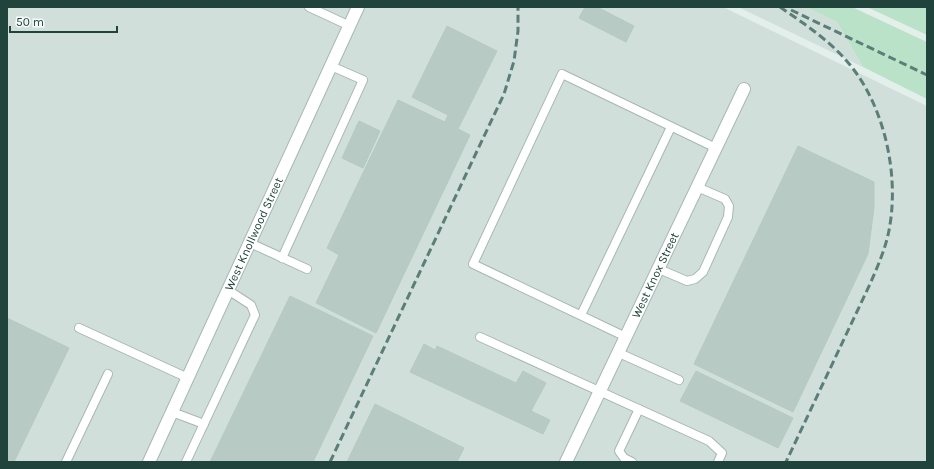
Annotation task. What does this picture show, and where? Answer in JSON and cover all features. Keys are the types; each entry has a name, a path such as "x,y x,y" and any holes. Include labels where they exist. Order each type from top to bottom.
{"street":[{"name":"West Knollwood Street","path":"149,462 358,7"},
{"name":"West Knox Street","path":"566,462 744,89"}],"lane":[{"path":"309,7 350,26"},
{"path":"282,258 363,80 331,66"},
{"path":"626,337 473,264 562,74 716,148"},
{"path":"581,315 671,127"},
{"path":"659,269 687,281 695,279 703,272 728,217 729,206 725,199 697,187"},
{"path":"250,243 307,270"},
{"path":"186,462 255,315 251,305 228,290"},
{"path":"79,328 188,378"},
{"path":"480,337 533,362 600,390 709,441 722,453 718,462"},
{"path":"619,353 679,380"},
{"path":"66,462 108,374"},
{"path":"632,462 624,458 619,451 639,409"},
{"path":"172,412 204,424"}],"shaded area":[{"path":"7,7 723,7 927,106 927,462 7,462"},
{"path":"738,7 806,7 837,22 863,67"}],"green space":[{"path":"806,7 852,7 927,42 927,99 863,67 837,22"},
{"path":"867,7 927,7 927,35"}],"building":[{"path":"585,7 597,7 634,26 626,42 579,18"},
{"path":"447,26 497,51 458,129 470,135 376,333 316,303 339,255 327,248 398,100 445,122 448,115 412,97"},
{"path":"359,121 380,131 363,168 342,158"},
{"path":"798,146 874,182 874,207 868,254 793,412 694,364"},
{"path":"290,296 373,336 313,462 210,462"},
{"path":"7,318 69,348 14,462 7,462"},
{"path":"424,344 435,350 437,346 516,383 523,371 546,383 531,411 550,420 543,434 410,372"},
{"path":"696,371 793,418 778,448 680,401"},
{"path":"375,404 464,448 457,462 347,462"}],"railway":[{"path":"330,462 504,94 514,61 518,31 518,7"},
{"path":"780,7 829,43 854,70 865,88 875,107 888,149 892,193 888,235 880,260 786,462"},
{"path":"791,10 927,75"}]}
